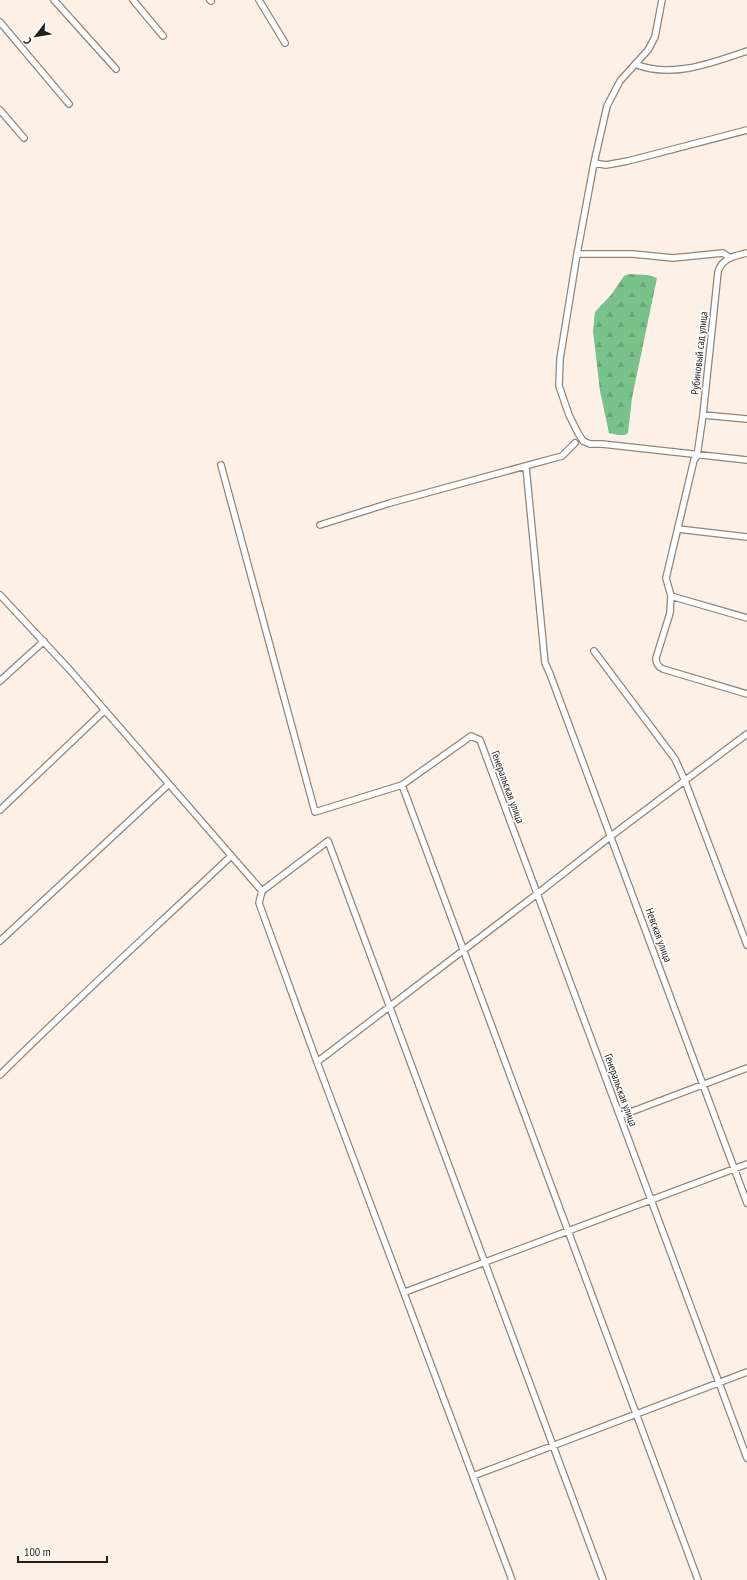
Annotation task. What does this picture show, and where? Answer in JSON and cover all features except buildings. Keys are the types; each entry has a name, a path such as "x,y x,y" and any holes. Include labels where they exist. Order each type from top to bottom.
{"street":[{"path":"54,0 116,69"},
{"path":"133,0 163,36"},
{"path":"259,0 285,43"},
{"path":"662,0 655,37 648,50 620,82 608,106 594,163 577,254 560,359 559,386 569,415 578,434 583,441 590,444 602,444 697,456 747,460"},
{"path":"0,22 69,104"},
{"path":"635,64 652,70 668,70 716,62 747,51"},
{"path":"0,110 24,138"},
{"path":"594,163 606,165 628,161 747,130"},
{"path":"577,254 633,254 673,258 723,253 729,257 747,253"},
{"name":"Рубиновый сад улица","path":"729,257 720,267 716,282 703,415 697,456 694,460 666,578 671,596 670,613 656,658 656,663 660,668 747,694"},
{"path":"703,415 747,419"},
{"path":"320,525 390,503 562,456 575,443"},
{"path":"221,465 315,812 402,785 698,1580"},
{"name":"Невская улица","path":"526,466 545,663 611,836 747,1203"},
{"path":"678,529 747,537"},
{"path":"0,595 44,641 262,891"},
{"path":"671,596 747,618"},
{"path":"0,681 44,641"},
{"path":"594,651 675,759 686,781 747,945"},
{"path":"0,810 105,710"},
{"path":"317,1062 611,836 747,734"},
{"name":"Генеральская улица","path":"402,785 471,736 480,740 747,1458"},
{"path":"0,941 169,784"},
{"path":"512,1580 405,1292 317,1062 259,903 262,891 328,841 603,1580"},
{"path":"0,1075 53,1023 231,856"},
{"path":"620,1116 747,1068"},
{"path":"405,1292 747,1164"},
{"path":"473,1476 747,1372"}],"green space":[{"path":"629,274 648,275 657,278 632,398 628,433 625,435 618,435 609,433 600,391 593,331 595,312 611,295 624,276"}]}
